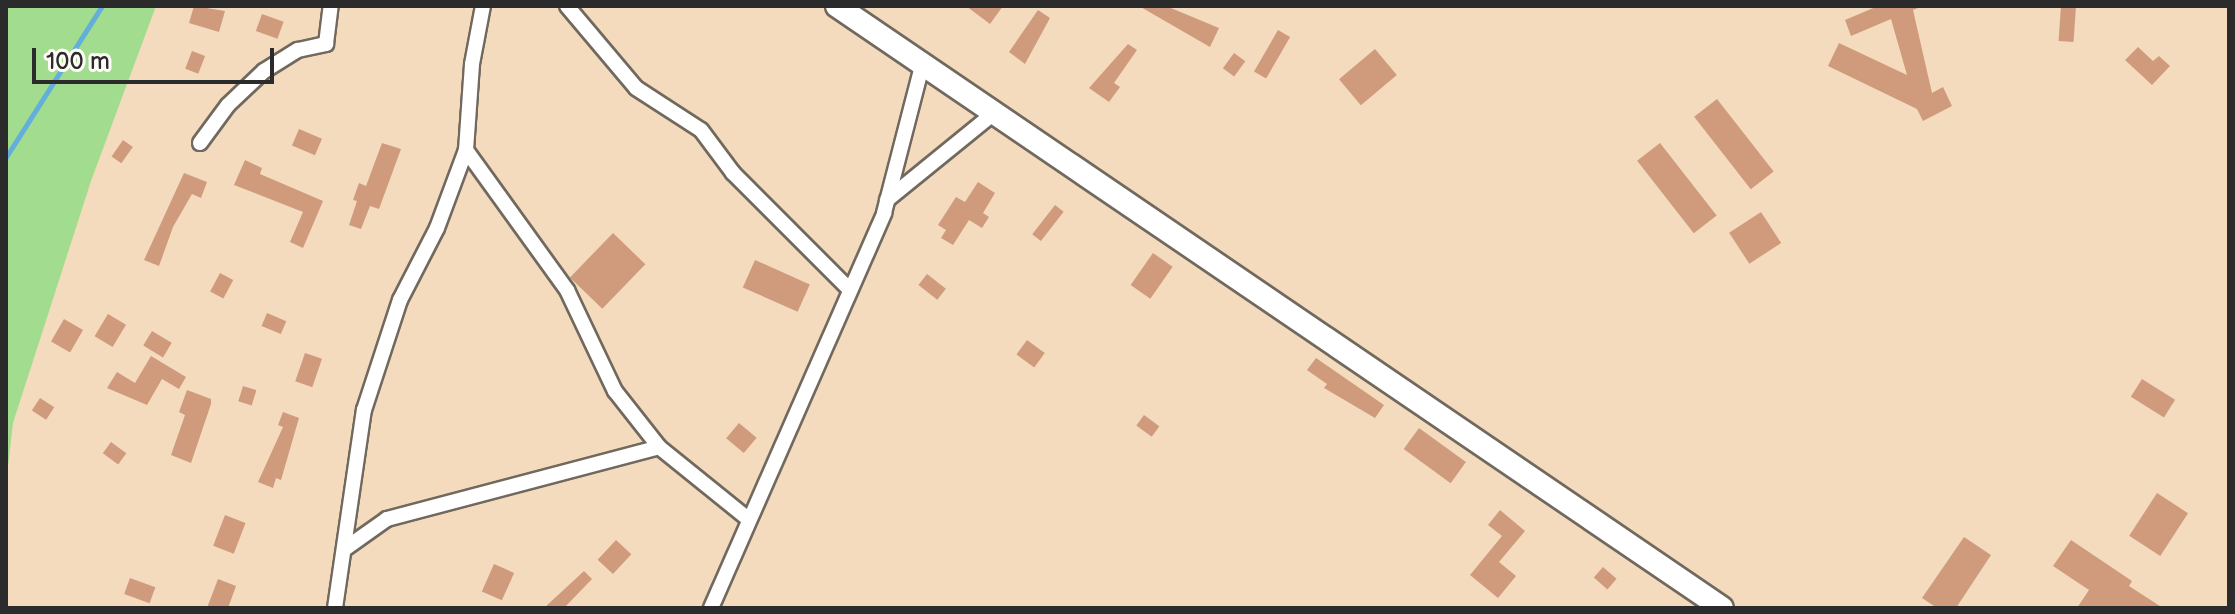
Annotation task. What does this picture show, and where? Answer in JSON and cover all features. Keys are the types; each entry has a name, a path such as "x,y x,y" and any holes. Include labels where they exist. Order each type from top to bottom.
{"main road":[{"path":"852,10 922,66 1722,608"}],"street":[{"path":"200,143 228,105 264,71 298,50 326,44 331,6"},
{"path":"335,608 364,410 400,300 437,228 466,150 472,64 483,6"},
{"path":"567,6 636,88 701,130 733,173 850,290"},
{"path":"711,608 747,518 850,290 887,200 922,66"},
{"path":"887,200 994,113"},
{"path":"466,150 567,290 615,391 659,447 747,518"},
{"path":"346,548 387,519 659,447"}],"green space":[{"path":"6,6 156,6 91,181 13,423 6,484"}],"building":[{"path":"194,6 225,11 219,32 189,23"},
{"path":"966,6 1003,6 990,24"},
{"path":"1139,6 1166,6 1219,28 1210,47"},
{"path":"1878,6 1923,6 1913,10 1932,93 1943,87 1952,106 1923,121 1917,109 1828,66 1839,43 1907,75 1891,19 1851,36 1845,20"},
{"path":"2061,6 2076,7 2074,42 2059,41"},
{"path":"1038,10 1050,18 1025,64 1009,52"},
{"path":"262,14 284,22 277,39 256,31"},
{"path":"1278,30 1290,37 1266,79 1254,72"},
{"path":"1128,44 1137,50 1114,83 1120,87 1109,102 1089,88"},
{"path":"2138,47 2153,61 2159,56 2170,66 2152,85 2125,60"},
{"path":"1375,49 1397,75 1361,105 1339,79"},
{"path":"192,51 205,56 198,74 185,69"},
{"path":"1234,53 1245,61 1234,77 1223,68"},
{"path":"1717,99 1774,171 1751,189 1694,117"},
{"path":"299,129 322,139 315,155 292,146"},
{"path":"123,140 133,147 121,163 112,156"},
{"path":"382,143 401,149 379,209 370,206 361,229 349,225 357,201 353,200 359,183 366,186"},
{"path":"1660,143 1717,215 1694,233 1637,161"},
{"path":"245,160 262,168 260,174 323,201 303,248 290,242 303,212 234,185"},
{"path":"184,173 207,182 201,198 192,194 173,227 159,266 144,260"},
{"path":"978,182 995,193 983,213 989,217 982,228 969,220 953,245 941,238 946,230 938,225 956,197 965,202"},
{"path":"1055,205 1064,212 1041,241 1032,234"},
{"path":"1761,212 1781,243 1749,264 1729,233"},
{"path":"613,233 645,264 602,309 570,278"},
{"path":"1153,253 1173,267 1150,299 1131,285"},
{"path":"755,260 810,284 798,312 743,287"},
{"path":"220,273 233,280 223,299 210,292"},
{"path":"927,274 946,289 937,300 918,285"},
{"path":"267,313 286,321 281,334 262,326"},
{"path":"108,314 126,325 113,347 95,336"},
{"path":"64,319 83,330 70,353 51,342"},
{"path":"152,331 172,343 163,357 143,346"},
{"path":"1027,340 1045,353 1034,367 1016,355"},
{"path":"305,353 322,359 312,387 295,381"},
{"path":"151,356 186,377 179,389 162,379 147,405 107,388 117,372 135,383"},
{"path":"1316,358 1384,405 1375,418 1324,388 1327,384 1307,370"},
{"path":"2142,379 2175,400 2164,417 2131,397"},
{"path":"243,386 256,390 252,405 238,401"},
{"path":"187,390 211,399 191,463 171,455 185,415 179,412"},
{"path":"40,398 54,407 46,420 32,411"},
{"path":"283,412 299,418 281,480 276,478 273,488 258,482 283,427 278,425"},
{"path":"1144,415 1159,426 1152,437 1136,426"},
{"path":"739,423 757,438 744,453 726,438"},
{"path":"1419,428 1466,462 1451,483 1404,449"},
{"path":"111,442 126,453 118,464 103,453"},
{"path":"2157,493 2188,513 2160,556 2129,536"},
{"path":"1500,510 1525,531 1499,562 1516,576 1498,598 1470,575 1502,536 1488,525"},
{"path":"225,515 246,523 234,554 213,546"},
{"path":"1964,537 1991,555 1956,608 1937,608 1922,598"},
{"path":"616,540 631,554 613,574 598,560"},
{"path":"2071,540 2132,581 2129,586 2163,608 2077,608 2089,590 2053,566"},
{"path":"494,564 514,573 502,600 482,591"},
{"path":"1603,567 1617,579 1607,589 1594,578"},
{"path":"584,571 592,579 564,608 544,608"},
{"path":"130,578 155,587 150,603 124,594"},
{"path":"218,579 236,586 228,608 207,608"}],"waterway":[{"path":"6,157 102,6"}]}
